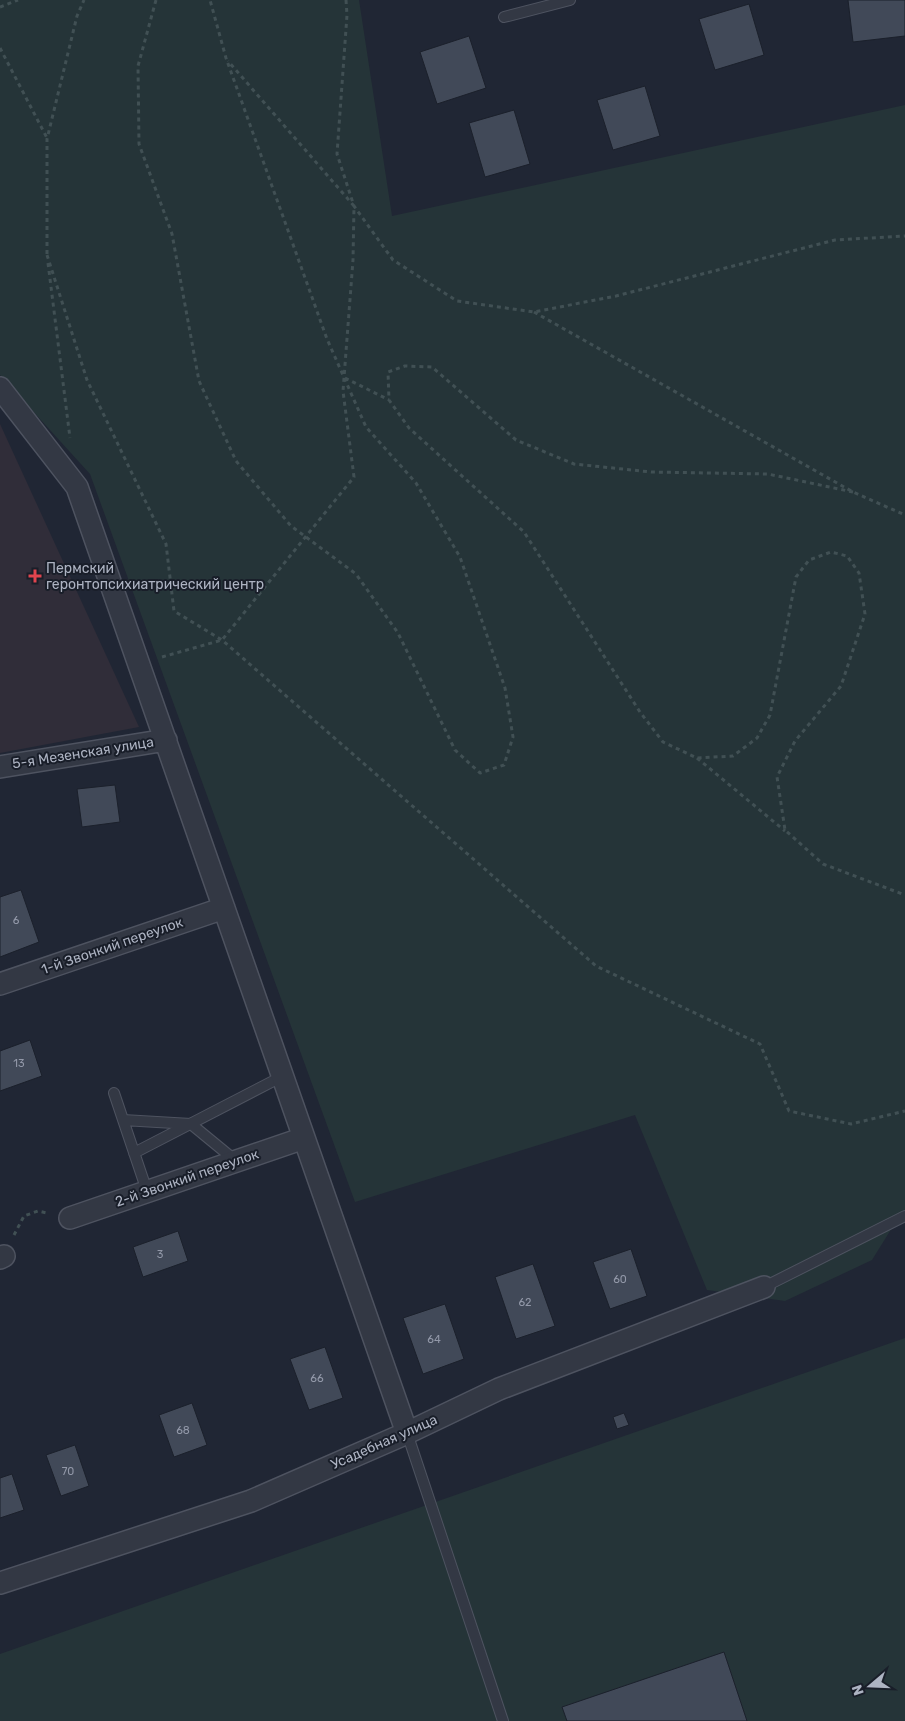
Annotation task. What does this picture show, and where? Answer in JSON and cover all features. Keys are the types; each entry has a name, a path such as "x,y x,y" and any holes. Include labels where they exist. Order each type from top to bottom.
{"street":[{"path":"0,388 77,488 407,1433"},
{"name":"5-я Мезенская улица","path":"0,767 166,740"},
{"name":"1-й Звонкий переулок","path":"0,984 224,908"},
{"name":"2-й Звонкий переулок","path":"70,1218 304,1138"},
{"name":"Усадебная улица","path":"0,1583 251,1501 407,1433 499,1389 764,1287"}],"lane":[{"path":"504,17 570,0"},
{"path":"134,1153 283,1076"},
{"path":"114,1093 147,1191"},
{"path":"123,1120 191,1124 236,1161"},
{"path":"764,1287 905,1216"},
{"path":"407,1433 503,1721"}],"path":[{"path":"0,7 18,0"},
{"path":"71,439 47,255 48,139 77,16 84,0"},
{"path":"156,0 156,6 138,66 139,144 172,234 200,381 236,461 291,526 356,574 398,632 455,750 480,773 504,764 513,737 505,688 460,557 416,483 366,427 327,339 226,58 210,0"},
{"path":"139,664 222,640 354,477 343,391 353,260 354,206 337,154 347,15 346,0"},
{"path":"0,48 48,139"},
{"path":"226,58 354,206 393,260 457,301 534,312 616,296 835,240 905,236"},
{"path":"47,255 86,380 166,544 174,611 222,640 596,966 760,1044 789,1111 851,1124 905,1111"},
{"path":"534,312 853,492 905,515"},
{"path":"389,400 388,372 405,366 432,367 516,440 574,464 651,472 768,474 853,492"},
{"path":"344,377 389,400 409,428 524,532 640,712 663,742 697,758 801,844"},
{"path":"697,758 733,756 757,738 770,715 796,576 808,560 831,552 847,556 859,573 864,614 841,686 795,741 777,777 785,830 823,864 905,896"},
{"path":"2,1257 24,1216 38,1211 70,1218"}],"shaded area":[{"path":"0,0 359,0 392,216 905,105 905,1213 900,1215 872,1260 785,1301 707,1290 635,1115 355,1202 90,474 0,375"},
{"name":"Пермский геронтопсихиатрический центр","path":"0,424 139,727 0,753"},
{"path":"905,1338 905,1721 0,1721 0,1654"}],"building":[{"path":"848,0 905,0 905,36 853,42"},
{"path":"749,4 764,55 715,70 699,19"},
{"path":"469,36 486,88 437,104 420,52"},
{"path":"645,86 660,136 613,150 597,100"},
{"path":"514,110 530,164 485,177 469,123"},
{"path":"115,785 120,822 82,827 77,789"},
{"path":"21,890 39,942 0,957 0,897"},
{"path":"30,1040 42,1076 0,1091 0,1051"},
{"path":"178,1231 188,1261 143,1277 133,1247"},
{"path":"631,1249 647,1296 610,1309 593,1262"},
{"path":"533,1264 555,1326 516,1339 495,1277"},
{"path":"445,1304 464,1359 423,1374 403,1318"},
{"path":"325,1347 343,1398 309,1410 290,1359"},
{"path":"192,1403 207,1445 174,1457 159,1415"},
{"path":"624,1413 629,1425 617,1429 613,1417"},
{"path":"75,1445 89,1486 61,1496 46,1455"},
{"path":"12,1474 24,1510 0,1518 0,1478"},
{"path":"724,1652 747,1721 567,1721 562,1707"}],"place":[{"name":"Пермский геронтопсихиатрический центр","path":"35,576"}]}
